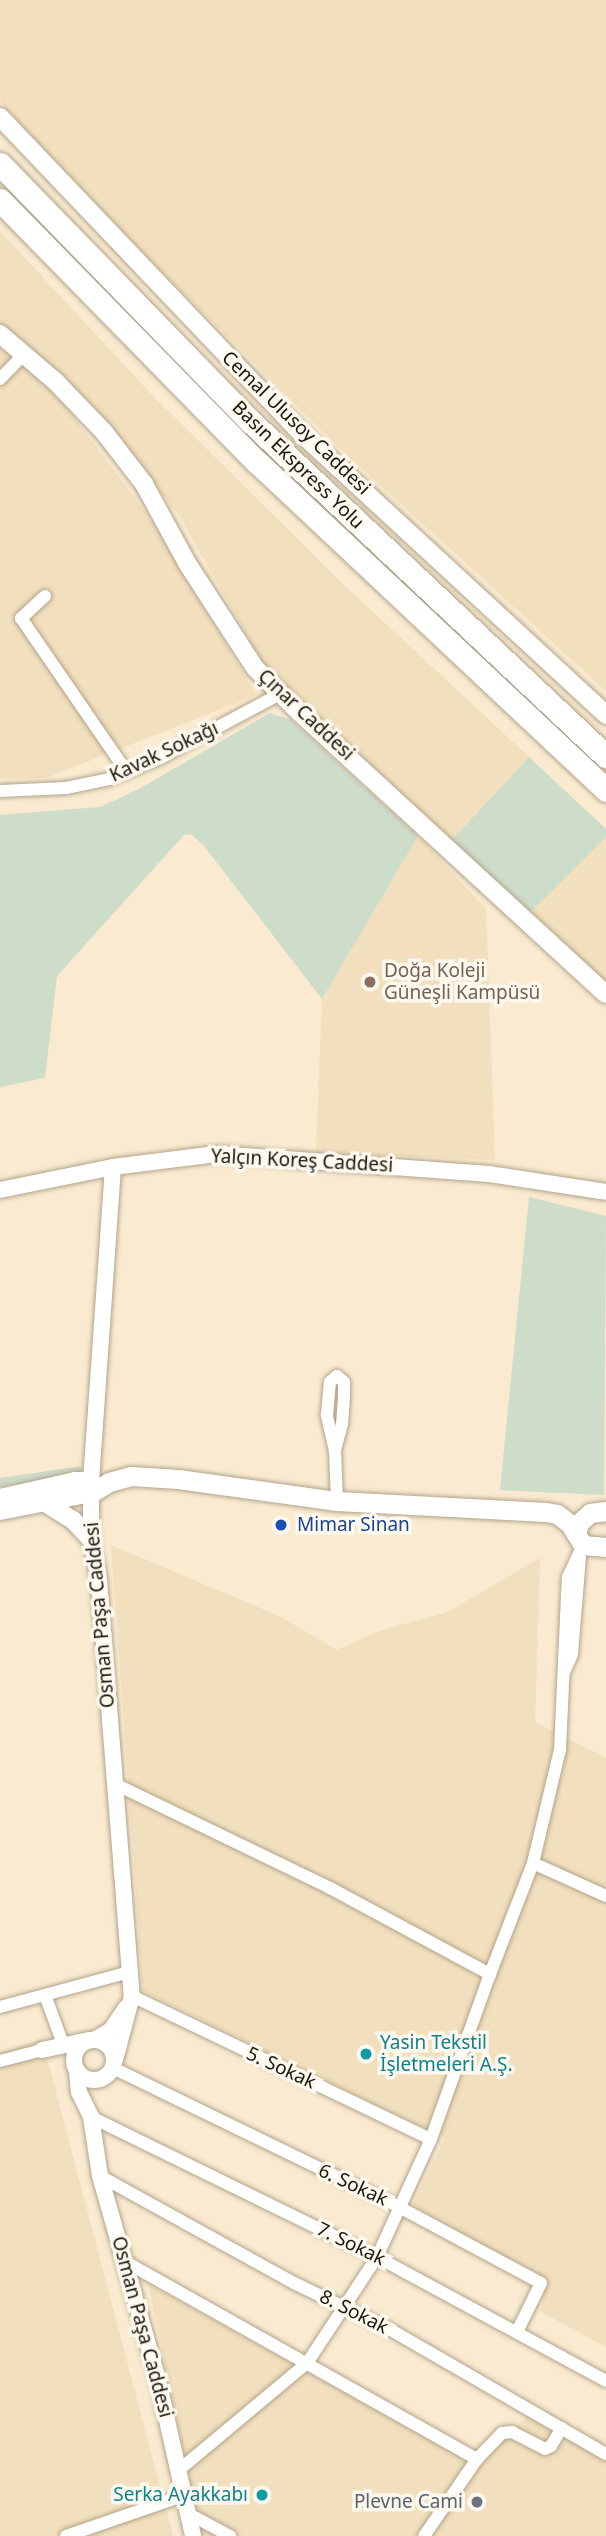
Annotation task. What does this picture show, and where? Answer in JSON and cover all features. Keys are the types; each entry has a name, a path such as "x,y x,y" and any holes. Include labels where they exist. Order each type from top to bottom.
{"highway":[{"name":"Basın Ekspress Yolu","path":"0,164 258,428 606,756"},
{"name":"Basın Ekspress Yolu","path":"0,201 257,462 606,790"}],"main road":[{"name":"Cemal Ulusoy Caddesi","path":"0,117 303,435 606,715"},
{"name":"Çınar Caddesi","path":"0,334 56,382 104,432 144,484 187,563 255,668 606,994"},
{"path":"0,1511 44,1502 131,1476 226,1485 265,1494 337,1501 546,1512 563,1519 580,1544 606,1547"},
{"path":"0,1498 75,1481 91,1487"},
{"path":"44,1502 73,1520 92,1539"},
{"path":"580,1544 579,1523 590,1513 606,1511"}],"street":[{"path":"0,379 24,354"},
{"path":"45,596 21,618 127,772"},
{"name":"Kavak Sokağı","path":"0,791 66,788 110,779 280,694"},
{"name":"Yalçın Koreş Caddesi","path":"0,1191 113,1167 216,1154 489,1174 606,1192"},
{"name":"Osman Paşa Caddesi","path":"91,2117 96,2096 111,2068 132,1996 99,1580 92,1539 91,1487 113,1167"},
{"path":"335,1451 342,1424 344,1397 344,1382 338,1376 330,1382 327,1415 335,1451 337,1501"},
{"path":"179,2470 307,2363 377,2257 431,2139 533,1863 560,1750 568,1577 580,1544"},
{"path":"114,1784 330,1888 490,1974"},
{"path":"533,1863 606,1896"},
{"path":"0,2007 130,1972"},
{"path":"45,1995 63,2044"},
{"path":"76,2067 76,2052 91,2040 111,2030 132,1996"},
{"name":"5. Sokak","path":"132,1996 431,2139"},
{"path":"0,2061 63,2044 91,2040 108,2045 111,2068 90,2080 61,2054 43,2050"},
{"name":"Osman Paşa Caddesi","path":"76,2067 79,2092 91,2117 100,2176 179,2470 193,2536"},
{"name":"6. Sokak","path":"111,2068 399,2207 541,2283 517,2332"},
{"name":"7. Sokak","path":"91,2117 377,2257 606,2381"},
{"name":"8. Sokak","path":"100,2176 345,2308 606,2454"},
{"path":"124,2261 477,2459"},
{"path":"424,2536 477,2459 502,2433 512,2432 548,2449 562,2428"},
{"path":"66,2536 185,2495"},
{"path":"190,2514 230,2536"}],"shaded area":[{"path":"0,0 606,0 606,691 336,445 63,173 0,101"},
{"path":"0,231 150,393 344,585 529,757 450,842 270,676 177,512 62,380 0,328"},
{"path":"0,348 54,391 156,526 256,695 46,778 0,779"},
{"path":"418,836 486,909 495,1160 316,1153 322,999"},
{"path":"606,837 606,986 530,913"},
{"path":"111,1545 279,1616 337,1650 382,1630 448,1612 540,1558 535,1722 606,1758 606,2347 541,2312 544,2294 413,2204 445,2138 143,1991"},
{"path":"42,2039 173,2536 0,2536 0,2053"},
{"path":"148,2284 474,2464 528,2416 606,2456 606,2536 198,2536 189,2476"}],"green space":[{"path":"270,713 291,720 418,836 322,999 204,846 191,834 184,835 57,976 45,1078 0,1087 0,815 100,807 139,789"},
{"path":"529,757 606,829 606,837 530,913 450,842"},
{"path":"529,1197 606,1216 604,1495 500,1490"},
{"path":"81,1466 80,1473 0,1487 0,1478"}],"place":[{"name":"Doğa Koleji Güneşli Kampüsü","path":"370,982"},
{"name":"Mimar Sinan","path":"281,1525"},
{"name":"Yasin Tekstil İşletmeleri A.Ş.","path":"366,2054"},
{"name":"Serka Ayakkabı","path":"262,2495"},
{"name":"Plevne Cami","path":"477,2502"}]}
